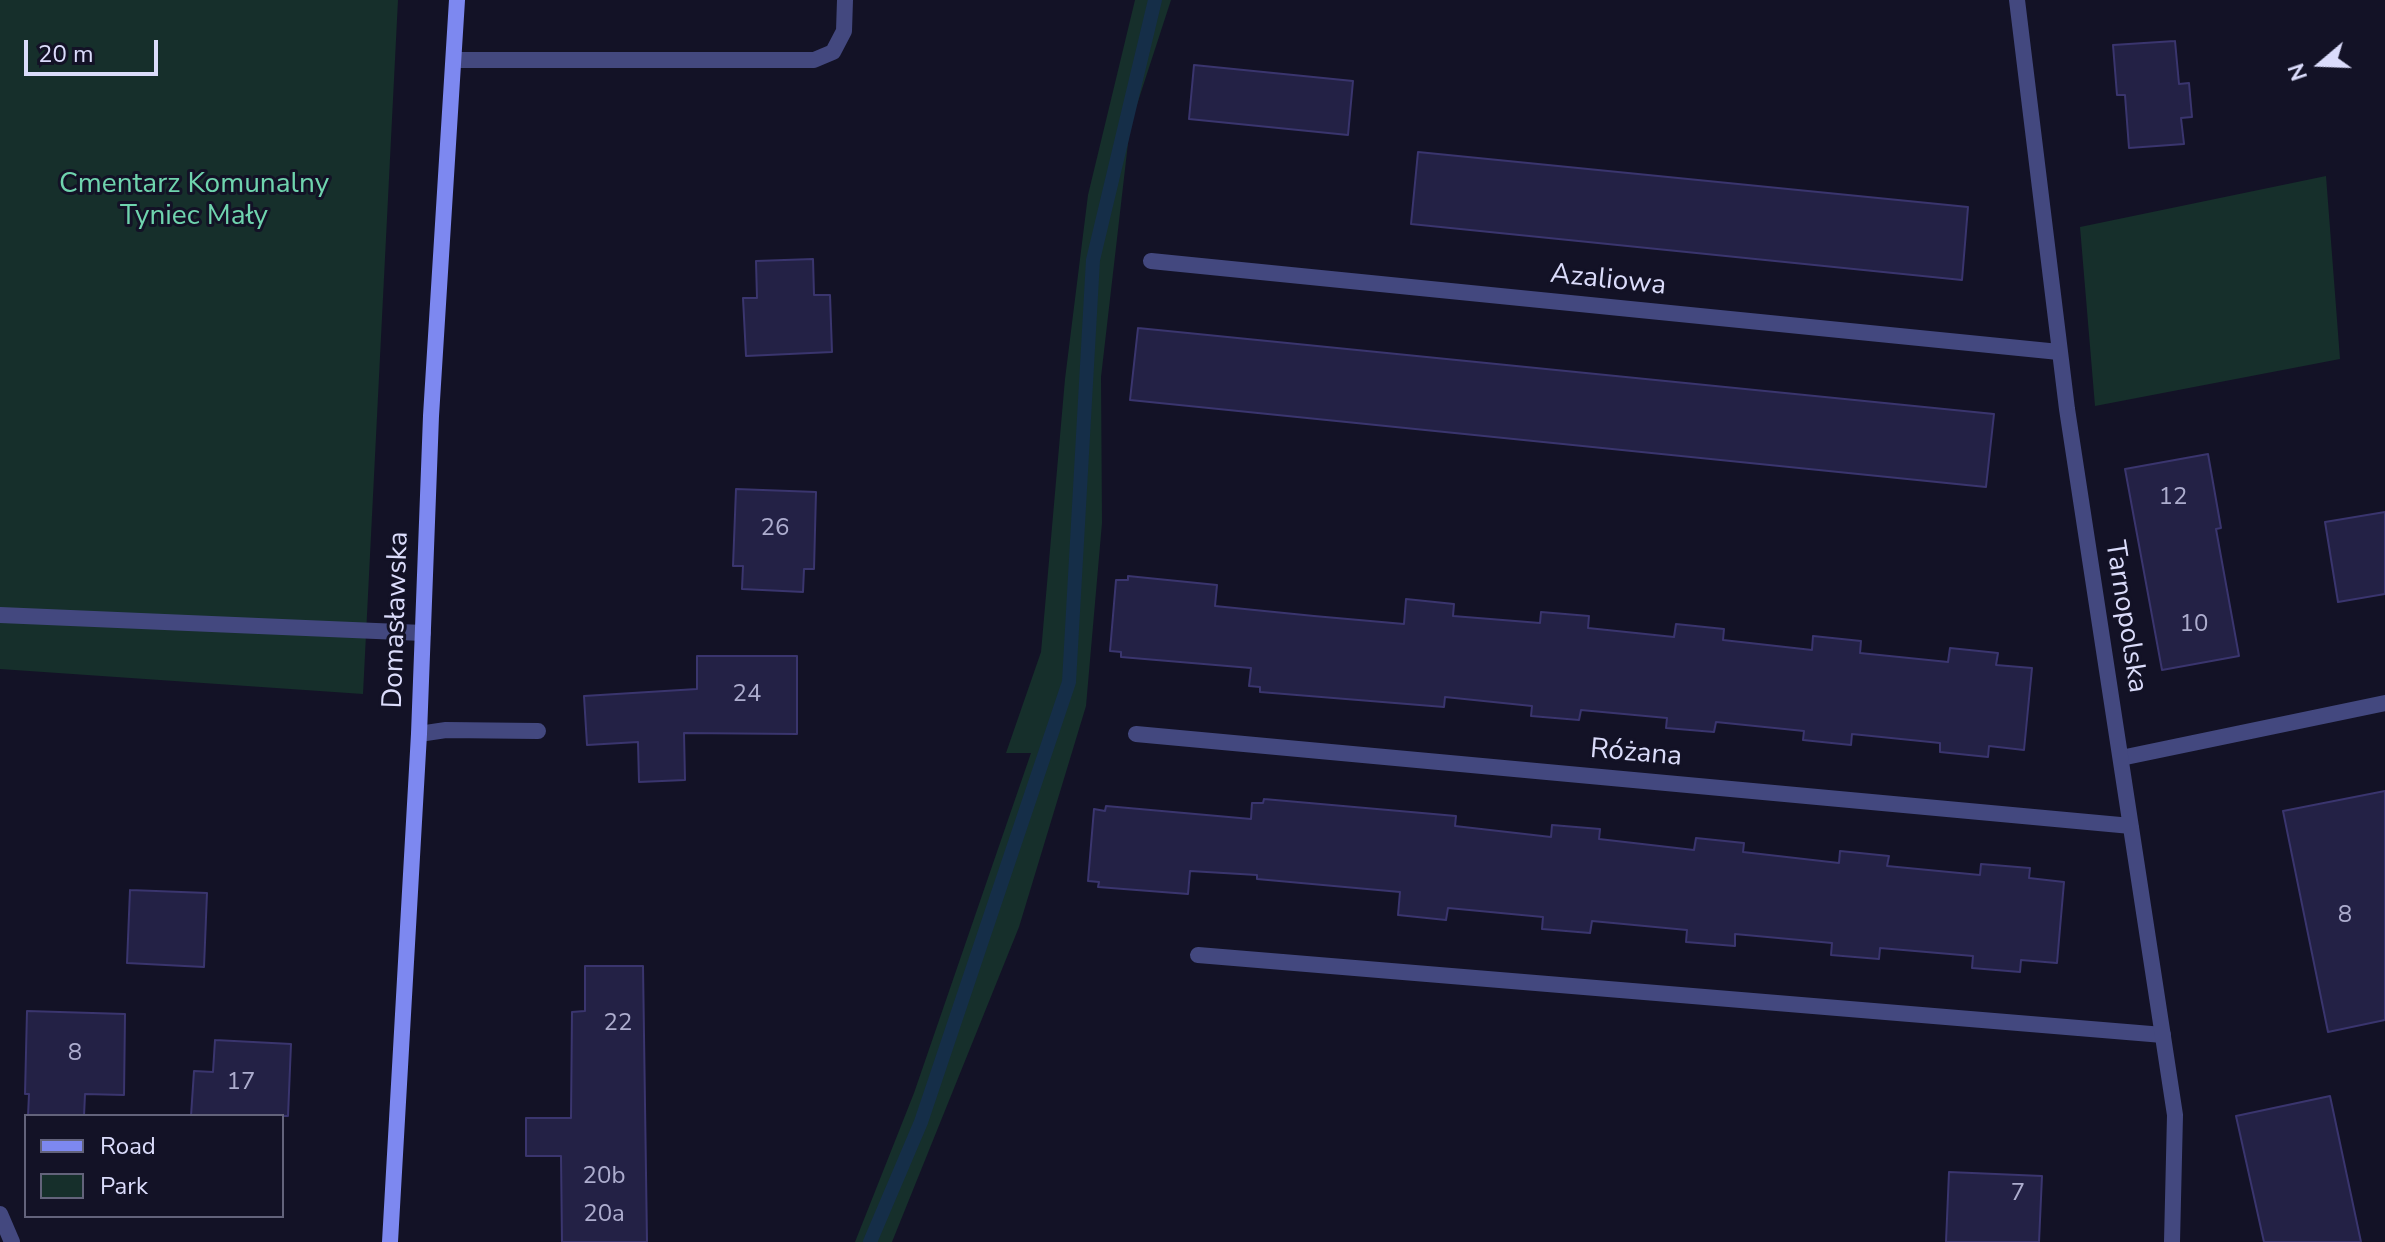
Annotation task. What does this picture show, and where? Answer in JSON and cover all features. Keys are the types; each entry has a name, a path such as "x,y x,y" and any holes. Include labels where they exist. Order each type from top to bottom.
{"street":[{"name":"Domasławska","path":"390,1242 419,734 431,416 457,0"},
{"path":"454,60 814,60 833,52 844,31 845,0"},
{"name":"Tarnopolska","path":"2023,1 2059,352 2175,1115 2172,1242"},
{"name":"Azaliowa","path":"1151,261 2059,352"},
{"path":"0,615 423,633"},
{"path":"2121,758 2385,703"},
{"path":"419,734 446,730 538,731"},
{"name":"Różana","path":"1136,734 2131,826"},
{"path":"1198,955 2163,1035"},
{"path":"0,1214 12,1242"}],"green space":[{"name":"Cmentarz Komunalny Tyniec Mały","path":"0,0 398,0 363,694 0,669"},
{"path":"1135,0 1171,0 1130,126 1101,377 1102,523 1086,706 1019,927 892,1242 855,1242 914,1093 1031,753 1006,753 1041,652 1065,379 1088,195"},
{"path":"2326,176 2340,359 2095,406 2080,227"}],"building":[{"path":"2175,41 2179,84 2189,83 2192,117 2181,118 2184,144 2129,148 2125,95 2117,95 2113,45"},
{"path":"1194,65 1353,81 1348,135 1189,119"},
{"path":"1418,152 1968,207 1962,280 1411,224"},
{"path":"813,259 814,295 830,295 832,352 746,356 743,298 757,298 756,261"},
{"path":"1138,328 1994,414 1986,487 1130,400"},
{"path":"2208,454 2221,528 2216,529 2239,656 2162,670 2125,469"},
{"path":"736,489 816,492 814,569 804,569 803,592 742,589 743,566 733,566"},
{"path":"2385,512 2385,594 2338,602 2325,522"},
{"path":"1128,576 1217,585 1215,606 1404,624 1406,599 1454,604 1453,616 1540,623 1541,612 1589,616 1588,628 1674,637 1676,624 1724,629 1723,640 1812,650 1813,636 1861,641 1860,653 1948,662 1950,648 1998,653 1996,665 2032,668 2024,750 1989,746 1988,757 1940,752 1940,743 1852,734 1851,745 1803,740 1804,731 1716,722 1714,732 1666,728 1667,718 1581,710 1579,720 1531,716 1532,706 1445,697 1444,707 1260,692 1260,687 1249,686 1251,668 1121,657 1121,652 1110,651 1116,580 1128,580"},
{"path":"697,656 797,656 797,734 684,733 685,780 639,782 638,742 587,745 584,696 697,689"},
{"path":"2385,791 2385,1020 2328,1032 2283,811"},
{"path":"1264,799 1456,816 1455,826 1551,837 1552,825 1600,829 1599,839 1694,850 1696,838 1744,843 1743,852 1839,863 1840,851 1889,856 1887,866 1980,875 1981,864 2030,868 2029,878 2064,882 2057,963 2021,960 2020,972 1972,968 1973,956 1880,948 1879,959 1831,955 1832,943 1735,934 1735,946 1686,942 1687,930 1592,921 1590,933 1542,929 1543,917 1448,908 1446,920 1398,915 1400,892 1257,879 1257,875 1190,871 1188,894 1098,887 1099,882 1088,881 1094,809 1105,811 1106,806 1251,819 1252,803 1263,803"},
{"path":"130,890 207,893 204,967 127,963"},
{"path":"585,966 643,966 647,1242 562,1242 561,1156 526,1156 526,1118 571,1118 572,1012 585,1011"},
{"path":"27,1011 125,1014 124,1095 85,1094 84,1114 28,1114 29,1094 25,1094"},
{"path":"215,1040 291,1044 288,1116 191,1114 194,1071 213,1072"},
{"path":"2330,1096 2361,1242 2264,1242 2236,1116"},
{"path":"1949,1172 2042,1176 2039,1242 1946,1242"}],"waterway":[{"path":"870,1242 921,1122 1069,682 1093,260 1155,0"}]}
